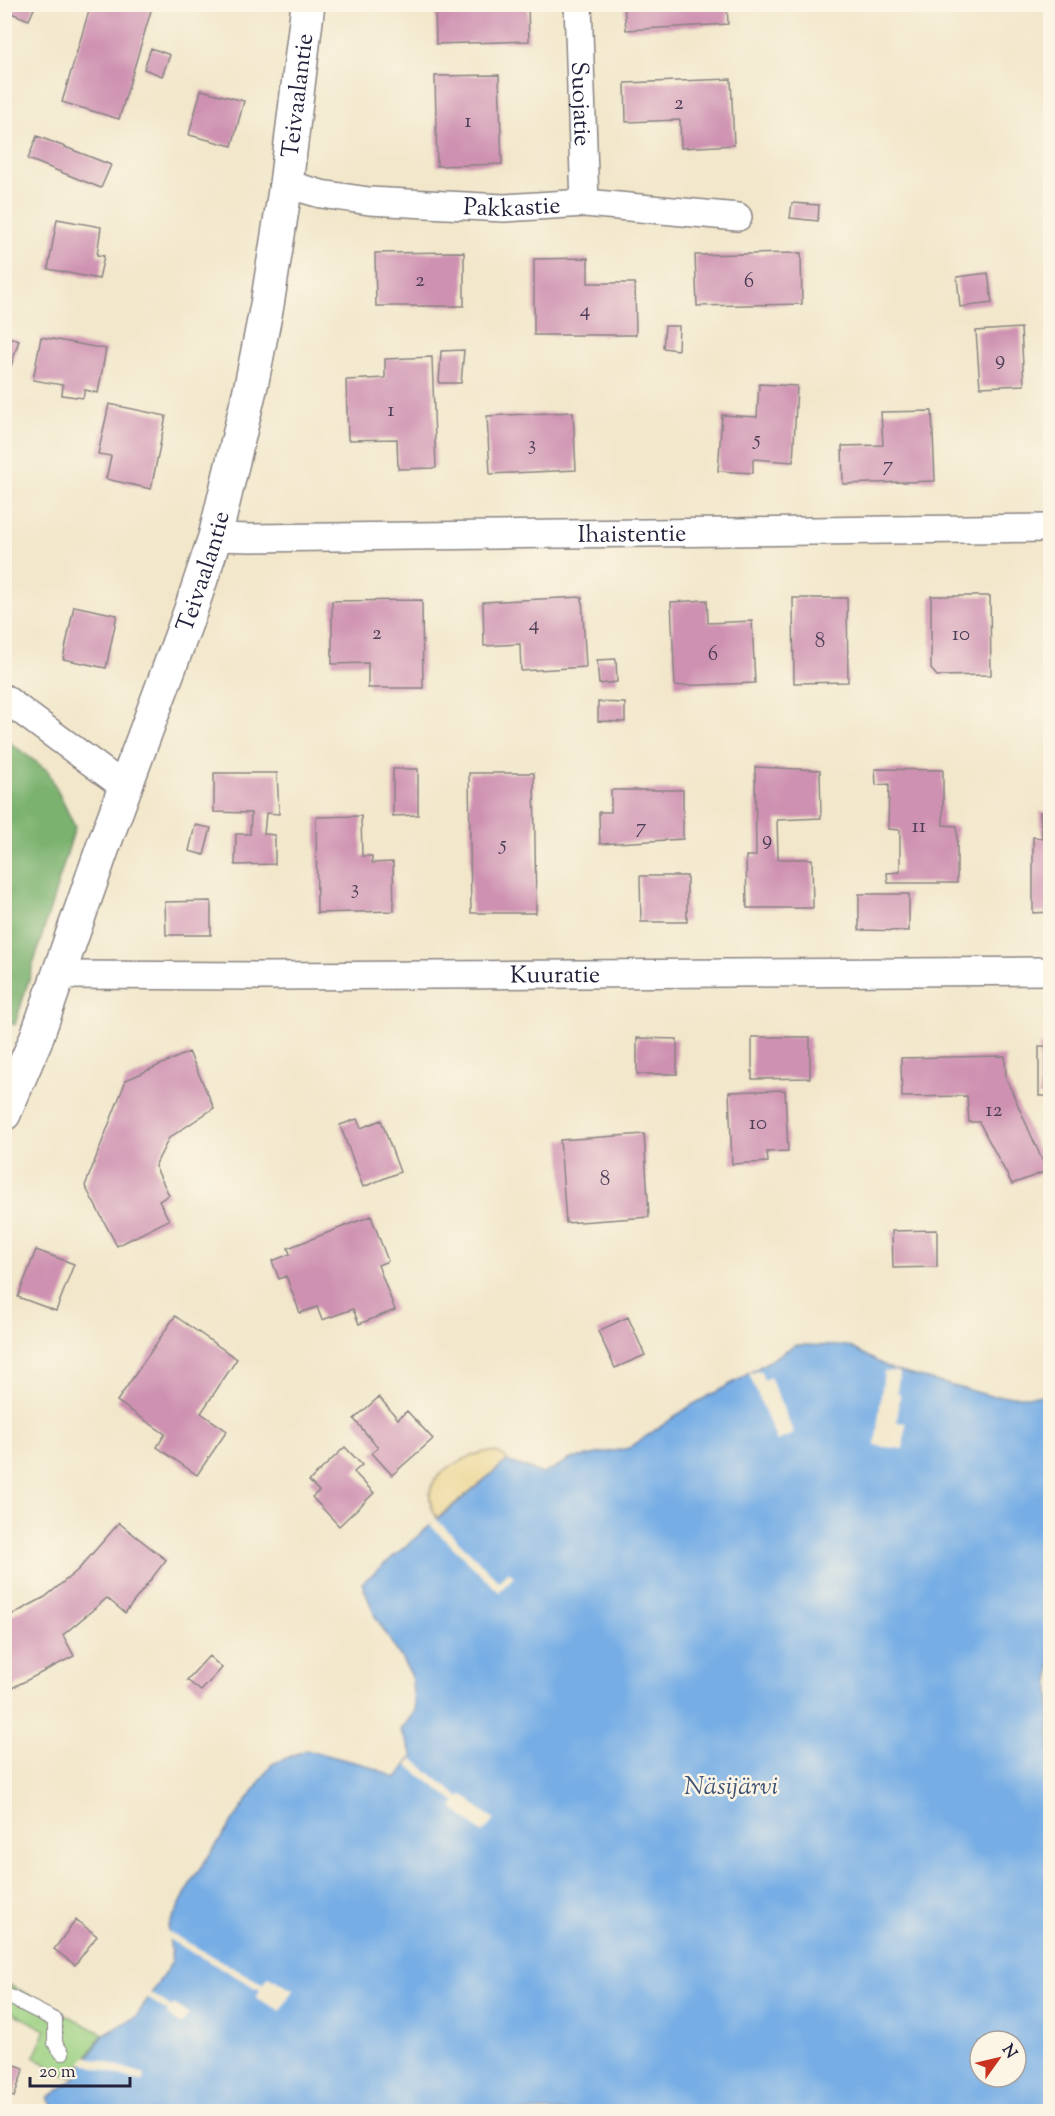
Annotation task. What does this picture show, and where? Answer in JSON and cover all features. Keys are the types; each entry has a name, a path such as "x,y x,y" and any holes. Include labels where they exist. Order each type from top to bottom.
{"main road":[{"name":"Teivaalantie","path":"4,1114 36,1039 215,537 267,305 286,184 308,4"}],"street":[{"name":"Suojatie","path":"578,4 585,203"},
{"name":"Pakkastie","path":"286,184 321,194 392,202 504,208 585,203 738,217"},
{"name":"Ihaistentie","path":"215,537 1050,528"},
{"path":"4,698 126,788"},
{"name":"Kuuratie","path":"59,975 267,976 1050,971"}],"lane":[{"path":"4,1994 55,2020 55,2043 62,2053"}],"green space":[{"path":"5,739 48,771 75,827 15,1025 4,1020"},
{"path":"4,1982 103,2034 72,2077 60,2073 34,2057 46,2030 5,2009"}],"sand":[{"path":"483,1452 496,1452 506,1457 507,1461 437,1518 431,1505 430,1493 433,1483 448,1468"}],"water":[{"name":"Näsijärvi","path":"795,1345 848,1346 893,1370 991,1396 1050,1396 1050,2111 56,2112 48,2098 74,2079 104,2034 136,2017 172,1962 168,1928 193,1879 272,1764 306,1750 366,1765 397,1778 413,1756 401,1730 415,1711 411,1674 375,1616 362,1583 507,1461 543,1474 571,1459 629,1448 692,1405"}],"pier":[{"path":"760,1370 764,1380 770,1377 794,1434 777,1441 749,1374"},
{"path":"884,1371 899,1372 897,1393 900,1394 897,1422 906,1423 903,1449 875,1446"},
{"path":"436,1519 499,1581 509,1571 514,1577 499,1592 430,1525"},
{"path":"412,1758 460,1798 463,1795 494,1820 483,1833 452,1807 456,1803 407,1765"},
{"path":"167,1931 263,1984 268,1976 293,1990 281,2011 256,1998 260,1990 166,1938"},
{"path":"149,1992 172,2007 174,2004 189,2014 181,2025 167,2015 168,2012 146,1997"},
{"path":"86,2056 145,2074 142,2082 81,2063"}],"building":[{"path":"4,4 36,4 29,20 11,13 5,29"},
{"path":"91,4 153,4 119,119 62,102"},
{"path":"528,4 529,41 436,44 435,6"},
{"path":"624,4 727,4 728,24 626,30"},
{"path":"151,48 170,55 162,76 144,69"},
{"path":"499,75 502,164 437,166 435,76"},
{"path":"731,79 734,145 681,148 680,120 626,122 625,83"},
{"path":"201,90 244,101 232,146 189,135"},
{"path":"37,136 111,165 101,188 28,159"},
{"path":"792,203 819,205 818,221 790,218"},
{"path":"57,219 101,227 97,255 104,256 99,279 48,269"},
{"path":"464,252 464,306 376,306 375,253"},
{"path":"801,253 802,304 697,306 695,255"},
{"path":"588,258 588,283 635,283 636,335 534,335 534,259"},
{"path":"988,273 992,303 960,307 957,277"},
{"path":"665,326 679,326 678,350 663,348"},
{"path":"1021,328 1024,385 980,387 976,331"},
{"path":"4,336 19,340 11,366 4,364"},
{"path":"41,337 106,349 98,393 85,390 83,398 62,395 63,385 33,380"},
{"path":"464,350 461,383 439,383 441,351"},
{"path":"432,357 436,468 398,469 397,439 348,440 346,380 385,378 385,359"},
{"path":"759,384 797,386 793,462 753,459 753,473 718,471 722,415 757,417"},
{"path":"109,404 166,416 151,489 106,479 111,456 98,454"},
{"path":"932,411 935,481 843,484 842,446 883,445 881,412"},
{"path":"573,412 576,470 490,474 487,416"},
{"path":"931,596 990,596 991,675 937,676 931,669"},
{"path":"582,597 586,667 521,671 520,644 484,646 483,602"},
{"path":"793,598 847,598 848,682 794,683"},
{"path":"422,600 423,688 368,688 368,663 332,664 332,601"},
{"path":"707,600 708,623 752,621 755,683 675,686 671,602"},
{"path":"74,606 117,615 106,668 63,659"},
{"path":"616,659 617,682 599,684 597,660"},
{"path":"598,702 625,703 625,722 598,721"},
{"path":"755,767 820,770 821,818 777,820 778,859 812,859 813,908 747,908 746,856 756,856"},
{"path":"393,769 418,769 418,815 393,816"},
{"path":"875,769 943,770 943,825 957,826 957,883 888,883 887,873 900,872 900,830 888,829 889,784 876,785"},
{"path":"214,773 277,773 279,814 266,813 264,834 275,835 275,864 235,865 236,834 250,834 251,813 214,812"},
{"path":"469,773 534,773 536,913 471,913"},
{"path":"611,790 683,790 683,839 600,844 599,812 611,812"},
{"path":"1040,812 1050,812 1050,912 1033,913 1033,837 1042,838"},
{"path":"361,816 362,856 372,856 372,863 393,862 394,911 317,913 316,817"},
{"path":"195,825 211,828 204,855 189,851"},
{"path":"640,876 687,876 687,922 641,922"},
{"path":"859,894 909,894 909,931 859,930"},
{"path":"211,901 211,935 166,935 165,902"},
{"path":"752,1037 810,1037 810,1078 752,1079"},
{"path":"637,1038 677,1039 677,1074 637,1074"},
{"path":"1039,1046 1050,1046 1050,1096 1039,1096"},
{"path":"189,1052 214,1108 169,1138 155,1166 169,1195 159,1201 169,1220 117,1246 85,1186 126,1080"},
{"path":"1005,1056 1006,1078 1047,1171 1012,1184 979,1122 969,1122 967,1096 902,1097 901,1058"},
{"path":"785,1090 788,1151 767,1152 768,1162 732,1164 729,1092"},
{"path":"357,1119 361,1128 381,1120 400,1172 363,1187 340,1125"},
{"path":"644,1134 649,1217 566,1223 560,1140"},
{"path":"371,1216 388,1261 378,1265 395,1310 359,1324 353,1309 322,1320 317,1307 300,1313 286,1276 279,1279 272,1261 290,1254 288,1248"},
{"path":"937,1230 937,1267 893,1268 892,1231"},
{"path":"36,1250 74,1264 56,1311 18,1297"},
{"path":"175,1316 237,1359 201,1413 227,1431 197,1475 157,1447 165,1434 117,1401"},
{"path":"628,1317 645,1355 615,1368 598,1331"},
{"path":"379,1397 398,1419 407,1411 433,1439 392,1475 372,1453 378,1448 354,1419"},
{"path":"345,1447 362,1465 354,1472 374,1493 339,1526 312,1497 319,1491 309,1481"},
{"path":"119,1523 166,1560 125,1613 107,1598 63,1635 74,1656 4,1692 4,1619 45,1597 78,1570"},
{"path":"209,1656 222,1668 201,1691 187,1680"},
{"path":"76,1920 97,1936 75,1965 54,1949"},
{"path":"4,2061 24,2068 14,2097 4,2093"}]}
